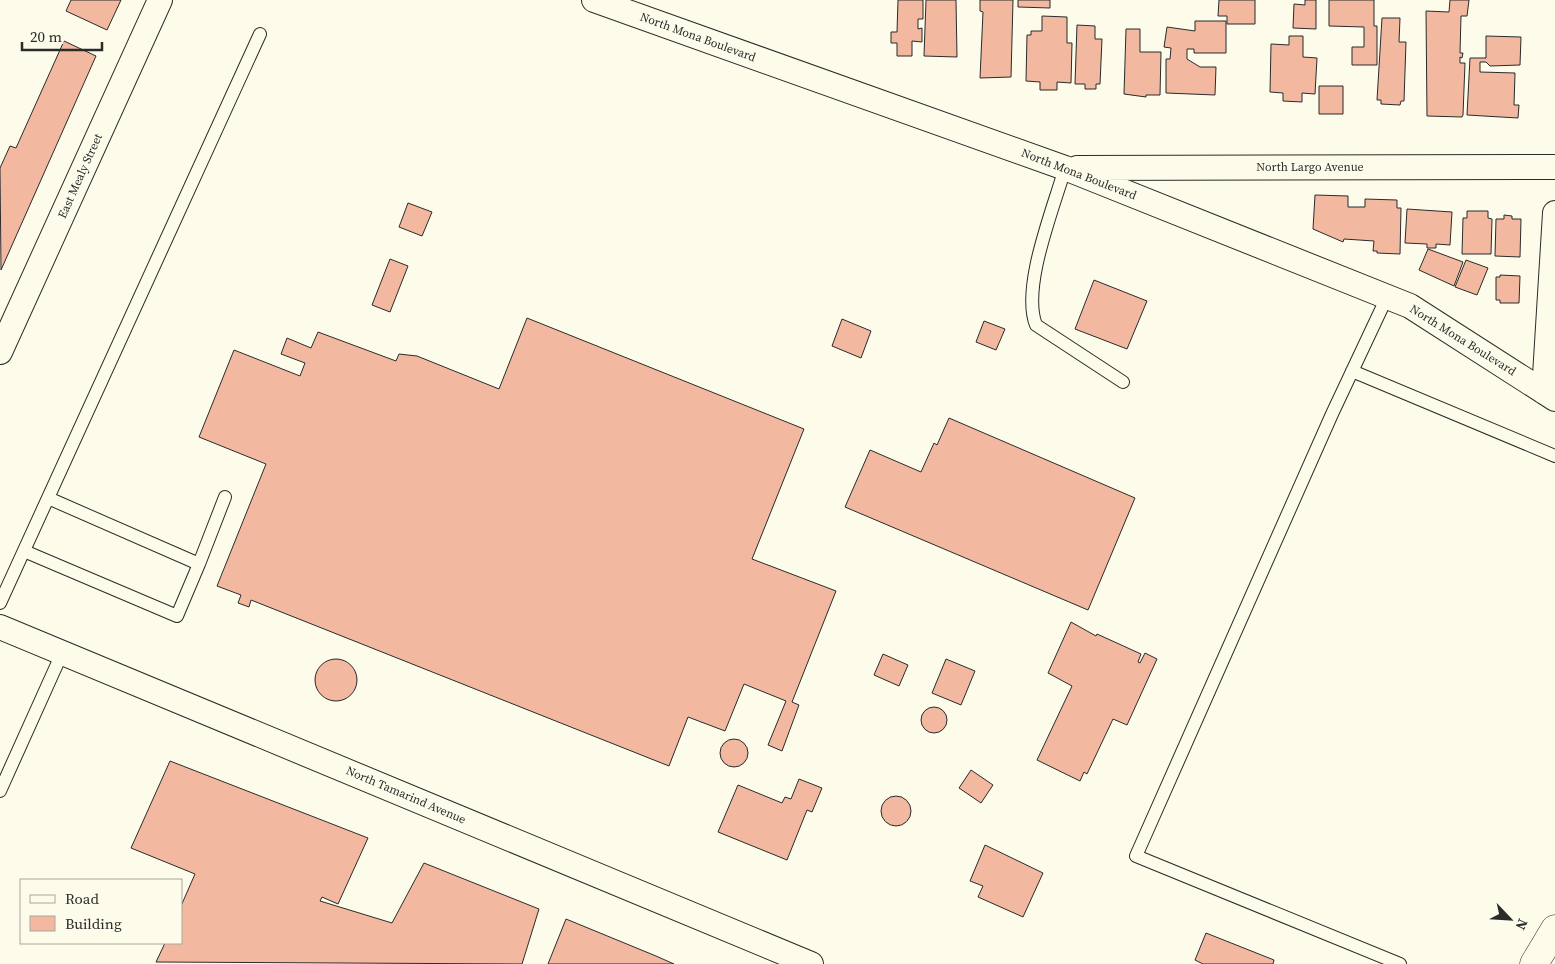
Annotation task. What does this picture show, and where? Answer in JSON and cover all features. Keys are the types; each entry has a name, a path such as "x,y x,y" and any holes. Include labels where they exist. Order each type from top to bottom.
{"street":[{"name":"East Mealy Street","path":"0,352 7,317 160,0"},
{"name":"North Mona Boulevard","path":"594,0 1066,168 1410,306 1551,393"},
{"name":"North Largo Avenue","path":"1066,168 1555,167"},
{"path":"1551,393 1555,213"},
{"name":"North Tamarind Avenue","path":"0,627 62,651 811,964"},
{"path":"1534,964 1555,929"}],"lane":[{"path":"0,603 260,34"},
{"path":"1066,168 1038,258 1032,314 1036,325 1123,382"},
{"path":"1387,297 1352,371 1136,856 1400,964"},
{"path":"1352,371 1555,456"},
{"path":"24,551 177,616 225,497"},
{"path":"48,498 199,564"},
{"path":"0,791 62,651"}],"building":[{"path":"71,0 121,0 107,30 66,11"},
{"path":"898,0 923,0 923,19 918,19 918,29 922,28 922,42 912,41 912,56 897,56 897,43 891,43 891,32 897,32"},
{"path":"926,0 956,0 957,57 924,56"},
{"path":"980,0 1013,0 1011,77 980,78 983,12 980,11"},
{"path":"1018,0 1050,0 1050,8 1018,7"},
{"path":"1219,0 1255,0 1255,24 1227,24 1227,16 1218,16"},
{"path":"1305,0 1316,0 1316,29 1293,28 1294,4 1305,5"},
{"path":"1329,0 1374,0 1374,26 1377,26 1377,65 1352,65 1352,47 1364,47 1364,27 1329,26"},
{"path":"1450,0 1469,0 1467,16 1461,16 1460,53 1463,53 1462,58 1460,57 1460,63 1465,63 1463,115 1462,117 1427,116 1426,11 1449,12"},
{"path":"1042,16 1067,17 1067,43 1072,43 1071,83 1057,82 1057,90 1040,90 1040,82 1026,81 1027,35 1031,35 1031,31 1042,31"},
{"path":"1382,18 1400,18 1399,42 1406,42 1404,101 1401,101 1400,105 1381,104 1381,100 1377,100"},
{"path":"1195,21 1226,21 1226,53 1194,53 1194,49 1187,49 1187,59 1200,67 1216,67 1215,95 1166,93 1166,59 1170,59 1171,48 1164,47 1167,27 1195,31"},
{"path":"1077,25 1095,26 1095,39 1102,39 1100,84 1096,84 1096,89 1085,89 1085,84 1075,84"},
{"path":"1126,29 1140,29 1140,52 1161,52 1160,95 1146,95 1146,97 1124,94"},
{"path":"1289,36 1303,36 1303,57 1317,58 1315,94 1302,93 1302,102 1283,101 1283,93 1270,92 1271,44 1289,45"},
{"path":"1486,36 1521,37 1520,65 1490,66 1486,62 1480,62 1480,72 1515,73 1514,105 1519,105 1518,118 1467,115 1470,58 1486,58"},
{"path":"64,41 96,56 1,270 0,168 10,146 16,148"},
{"path":"1319,86 1343,86 1343,114 1319,114"},
{"path":"1315,195 1348,196 1348,207 1365,207 1365,199 1397,200 1397,208 1401,208 1400,254 1377,253 1377,251 1373,251 1374,241 1344,239 1343,242 1313,229"},
{"path":"408,203 432,212 422,236 399,227"},
{"path":"1407,209 1452,212 1450,245 1436,244 1436,248 1427,248 1427,244 1405,243"},
{"path":"1467,211 1488,211 1488,218 1492,219 1491,254 1462,254 1463,218 1467,218"},
{"path":"1504,215 1512,216 1512,219 1521,219 1520,257 1495,256 1496,219 1504,219"},
{"path":"1428,249 1463,262 1454,286 1419,270"},
{"path":"390,259 408,266 390,312 372,305"},
{"path":"1466,260 1488,268 1477,295 1455,287"},
{"path":"1500,275 1520,276 1519,303 1500,303 1500,300 1496,300 1496,277 1500,277"},
{"path":"1094,280 1147,301 1127,349 1075,329"},
{"path":"527,318 804,429 752,559 836,591 792,702 799,705 782,751 768,745 786,701 744,684 725,731 688,717 669,766 251,600 249,607 238,603 241,595 217,586 266,464 199,437 234,350 300,376 305,363 281,354 287,338 311,348 318,332 396,361 399,354 417,356 499,389"},
{"path":"842,319 871,331 861,358 832,346"},
{"path":"984,321 1005,329 996,350 976,342"},
{"path":"949,418 1135,498 1088,610 845,507 870,450 921,472 934,443 937,445"},
{"path":"1071,622 1096,636 1097,634 1141,654 1138,662 1140,663 1145,653 1157,659 1127,725 1113,719 1087,774 1084,772 1080,781 1037,760 1072,686 1048,673"},
{"path":"883,654 908,665 899,686 874,675"},
{"path":"340,659 348,662 354,668 357,680 354,692 348,698 332,701 324,698 318,692 315,676 318,668 324,662"},
{"path":"946,659 975,671 961,705 932,693"},
{"path":"934,707 943,711 947,720 943,729 934,733 925,729 921,720 925,711"},
{"path":"734,739 744,743 748,753 744,763 734,767 724,763 720,753 724,743"},
{"path":"170,761 368,838 338,904 322,897 320,901 392,923 424,863 539,909 522,964 156,962 165,944 182,944 182,904 195,874 131,848"},
{"path":"971,770 993,785 981,803 959,788"},
{"path":"799,779 822,788 812,812 807,810 787,860 718,832 738,785 782,803 785,797 791,799"},
{"path":"896,796 907,800 911,811 907,822 896,826 885,822 881,811 885,800"},
{"path":"985,845 1043,873 1023,917 978,897 983,886 970,881"},
{"path":"566,919 656,956 674,964 548,964"},
{"path":"1206,933 1274,960 1273,964 1203,964 1195,960"}]}
